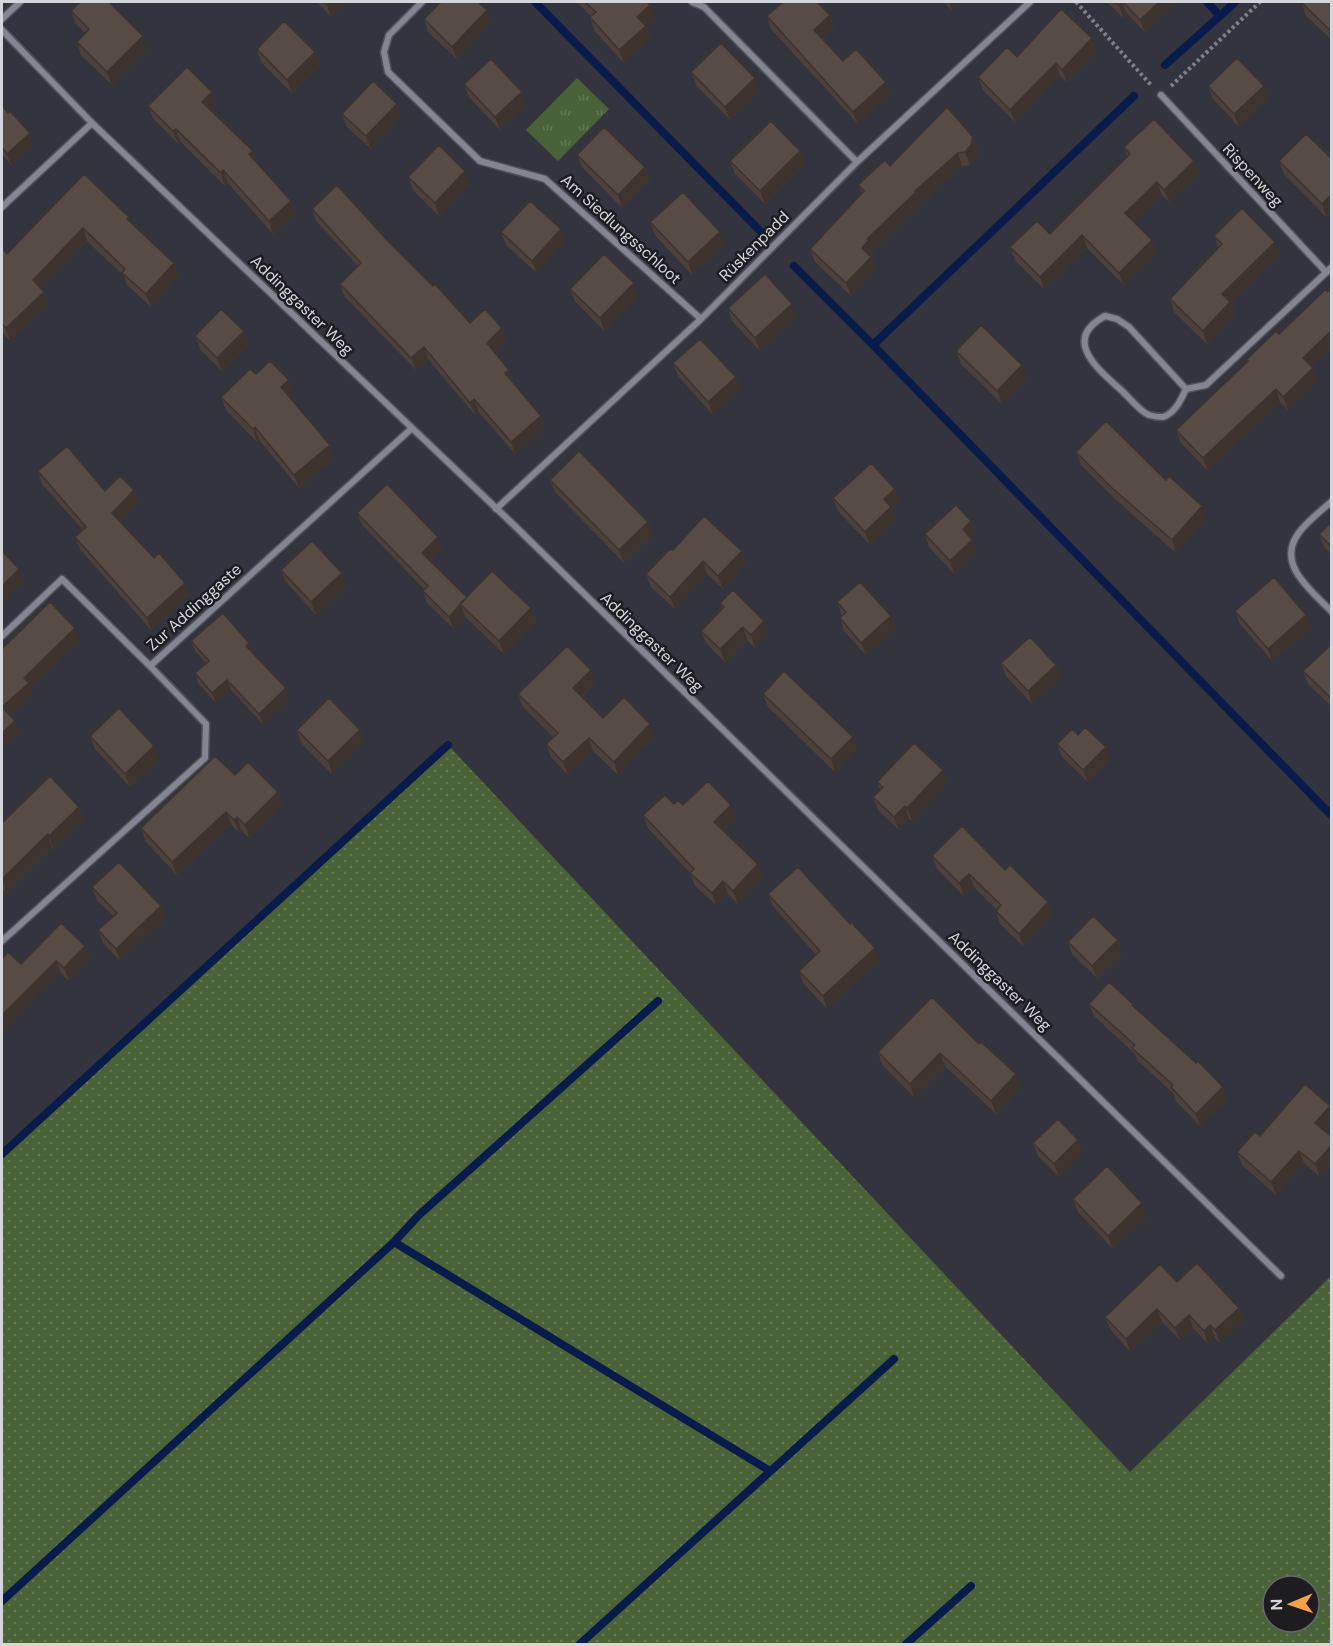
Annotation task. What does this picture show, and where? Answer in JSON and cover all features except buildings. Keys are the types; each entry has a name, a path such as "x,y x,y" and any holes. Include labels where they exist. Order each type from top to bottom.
{"street":[{"path":"2,20 20,2"},
{"name":"Am Siedlungsschloot","path":"422,2 389,35 384,52 388,72 480,161 546,179 701,319"},
{"path":"692,2 704,7 857,162"},
{"name":"Rüskenpadd","path":"496,509 701,319 857,162 1030,2"},
{"name":"Addinggaster Weg","path":"2,30 92,123 496,509 1281,1276"},
{"name":"Rispenweg","path":"1161,95 1329,270 1206,384 1186,389"},
{"path":"2,207 92,123"},
{"path":"1105,316 1117,319 1130,327 1186,389 1175,410 1162,417 1148,415 1097,367 1086,353 1084,339 1091,324 1105,316"},
{"name":"Zur Addinggaste","path":"2,941 204,758 206,724 150,666 411,429"},
{"path":"1332,501 1298,533 1292,545 1290,557 1303,582 1332,612"},
{"path":"2,636 62,579 150,666"}],"path":[{"path":"1076,2 1161,95 1260,2"}],"green space":[{"path":"577,78 609,109 558,161 526,130"},
{"path":"448,745 1130,1472 1331,1276 1331,1644 2,1644 2,1157"}],"waterway":[{"path":"535,2 763,234"},
{"path":"1165,65 1220,16 1207,2"},
{"path":"1220,16 1235,2"},
{"path":"873,345 1134,96"},
{"path":"794,266 1332,816"},
{"path":"2,1154 448,745"},
{"path":"394,1242 419,1215 658,1001"},
{"path":"2,1601 394,1242 770,1471"},
{"path":"580,1644 894,1359"},
{"path":"906,1644 971,1586"}]}
